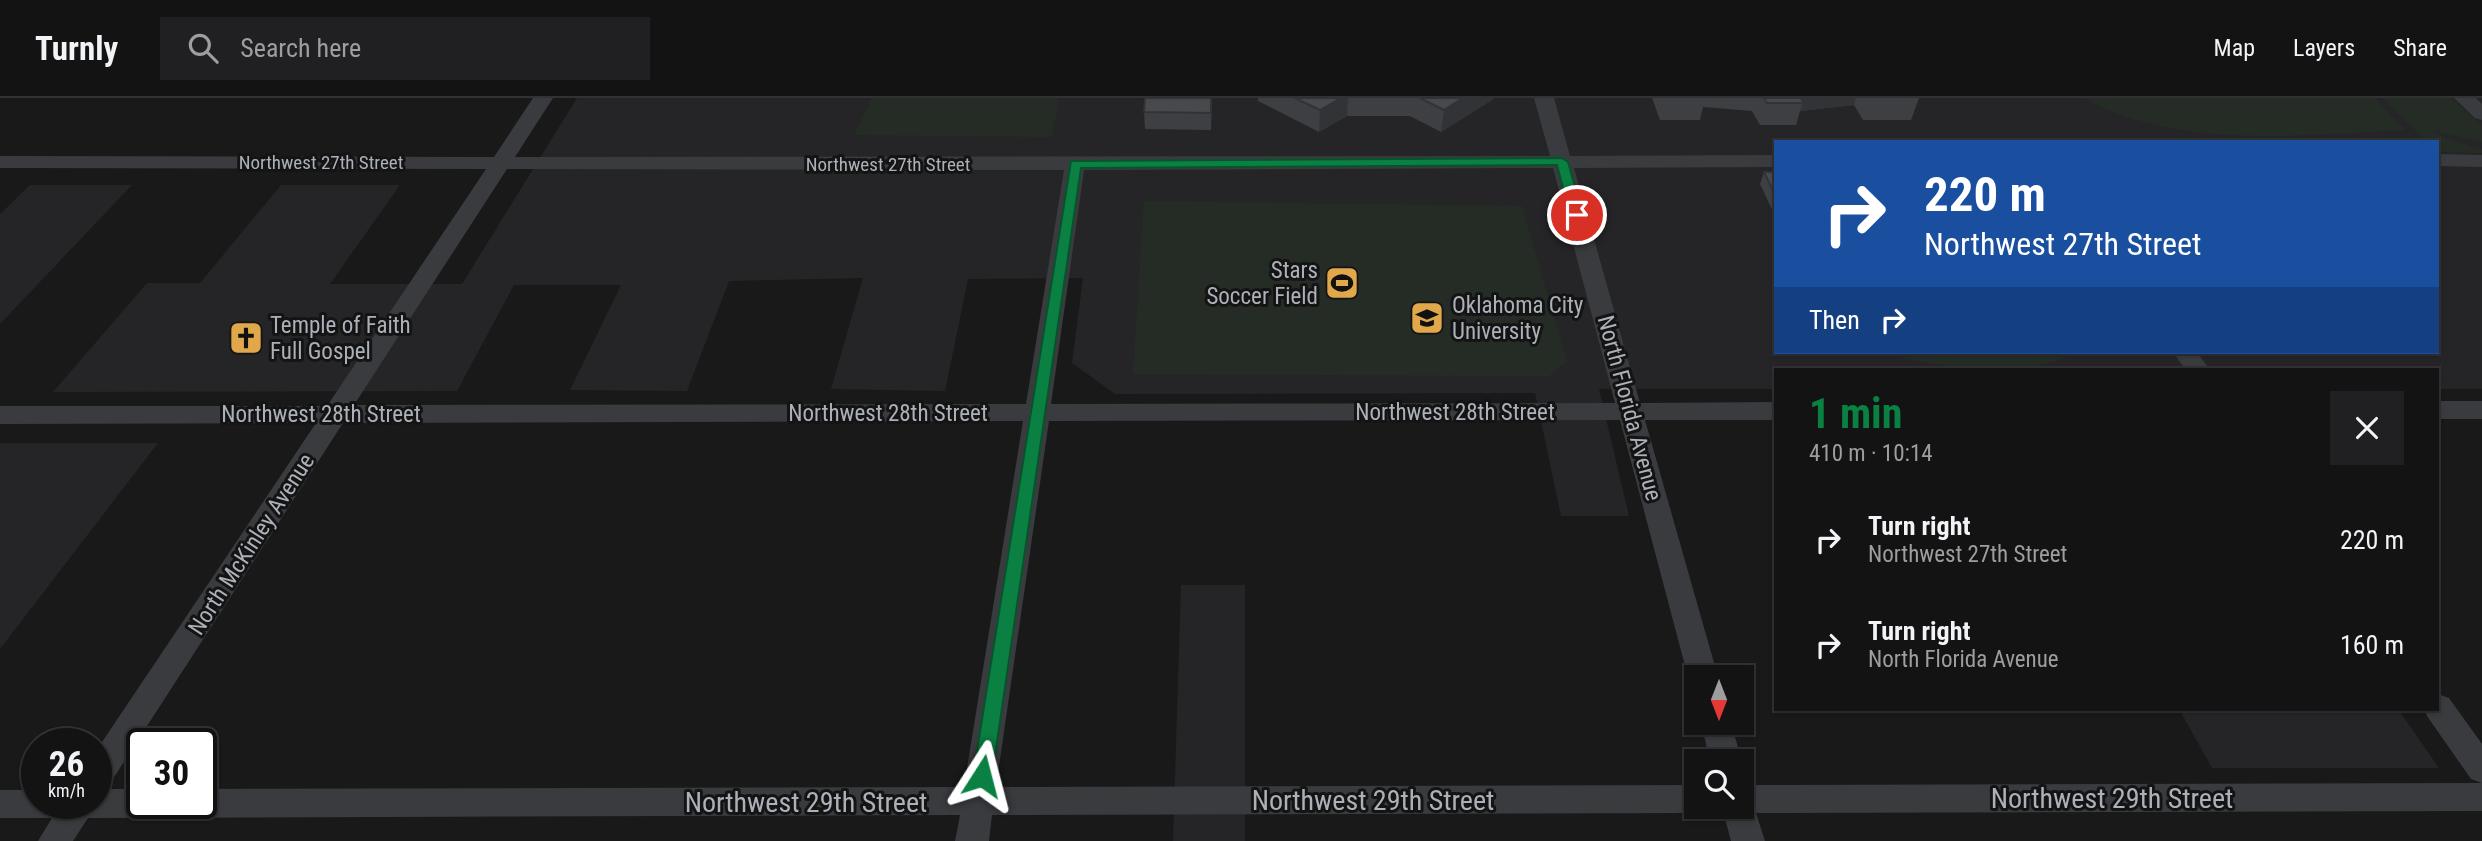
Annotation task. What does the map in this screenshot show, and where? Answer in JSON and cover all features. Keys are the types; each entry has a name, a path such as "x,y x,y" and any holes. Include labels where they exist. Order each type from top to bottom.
{"street":[{"name":"North McKinley Avenue","path":"112,754 543,98"},
{"name":"North Florida Avenue","path":"1544,98 1700,665"},
{"path":"2464,98 2482,114"},
{"path":"2439,160 2482,161"},
{"name":"Northwest 27th Street","path":"0,162 1075,164 1774,161"},
{"path":"972,841 1075,164"},
{"path":"2439,410 2482,410"},
{"name":"Northwest 28th Street","path":"0,415 1774,411"},
{"path":"2439,707 2482,769"},
{"name":"Northwest 29th Street","path":"1754,799 2482,797"},
{"name":"Northwest 29th Street","path":"112,804 1684,799"},
{"name":"Northwest 29th Street","path":"0,804 21,804"},
{"path":"55,841 69,819"},
{"path":"1742,819 1748,841"}],"shaded area":[{"name":"Oklahoma City University","path":"577,98 2482,98 2482,389 2439,389 2439,368 1774,368 1774,389 1599,389 1629,516 1561,516 1535,393 1115,394 1072,363 1083,278 968,279 945,391 831,389 863,278 729,281 687,391 570,390 621,285 514,285 457,391 53,392 147,283 200,283 281,185 400,185 330,284 462,284"},
{"path":"872,98 1059,98 1052,137 854,135"},
{"path":"2084,98 2375,98 2405,130 2284,136 2200,132 2159,126 2120,115"},
{"path":"2383,98 2451,98 2482,125 2482,142 2433,131 2447,139 2482,150 2482,153 2439,152 2439,140 2425,140"},
{"path":"30,185 132,185 0,324 0,214"},
{"name":"Stars Soccer Field","path":"1144,201 1522,206 1567,361 1549,376 1133,374"},
{"path":"1890,354 2074,354 2022,368 1965,368"},
{"path":"0,443 158,443 0,649"},
{"path":"1181,585 1245,585 1245,841 1173,841"},
{"path":"2180,711 2399,711 2439,768 2212,768"}],"building":[{"path":"1145,98 1211,98 1211,113 1144,112"},
{"path":"1295,98 1341,98 1320,110"},
{"path":"1420,98 1463,98 1444,110"},
{"path":"1764,98 1801,98 1803,103 1767,103"},
{"path":"1764,172 1774,172 1774,193"}],"place":[{"name":"Stars Soccer Field","path":"1342,283"},
{"name":"Oklahoma City University","path":"1427,318"},
{"name":"Temple of Faith Full Gospel","path":"246,338"}],"route":[{"path":"982,776 1075,164 1562,162 1577,215"}]}
